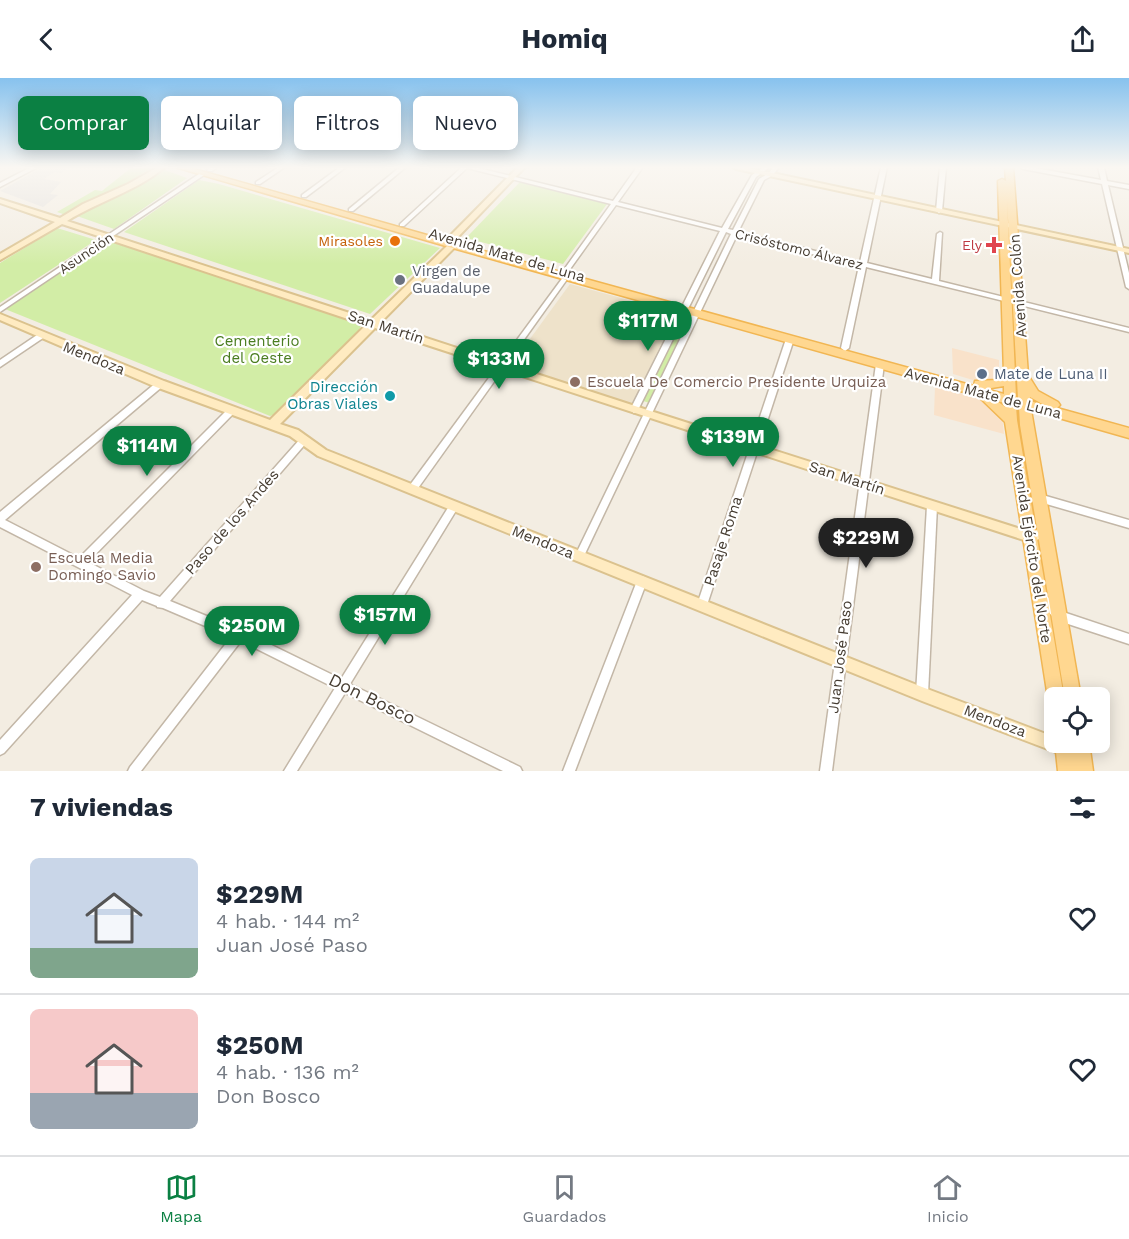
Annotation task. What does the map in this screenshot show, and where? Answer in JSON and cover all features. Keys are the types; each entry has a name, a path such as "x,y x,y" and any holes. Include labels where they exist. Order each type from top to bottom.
{"main road":[{"name":"Avenida Mate de Luna","path":"296,199 684,307 845,348 1129,433"},
{"name":"Avenida Mate de Luna","path":"315,199 402,225 451,243"},
{"name":"Avenida Colón","path":"1006,199 1019,303 1025,401"},
{"name":"Avenida Colón","path":"1009,199 1007,301 1010,396"},
{"name":"Avenida Mate de Luna","path":"697,310 880,364 979,387"},
{"path":"1024,373 1034,394 1057,410"},
{"path":"979,387 1004,383 1010,374"},
{"path":"979,387 1011,420"},
{"name":"Avenida Ejército del Norte","path":"1010,396 1011,420 1037,534 1060,616 1071,687"},
{"name":"Avenida Ejército del Norte","path":"1025,401 1026,425 1039,498 1037,534 1041,596 1054,687"},
{"name":"Avenida Mate de Luna","path":"1057,410 1129,426"},
{"path":"1026,425 1030,417 1035,414 1057,410"},
{"path":"1072,753 1078,770"}],"street":[{"path":"0,258 100,199"},
{"name":"Asunción","path":"0,310 110,237 161,199"},
{"path":"351,210 364,199"},
{"path":"402,225 431,199"},
{"path":"272,425 374,323 491,199"},
{"name":"Crisóstomo Álvarez","path":"604,199 864,266 1129,330"},
{"path":"413,488 617,199"},
{"path":"579,557 751,199"},
{"path":"845,348 877,199"},
{"path":"888,199 1125,250"},
{"path":"939,210 940,199"},
{"path":"1109,199 1125,250 1129,287"},
{"name":"San Martín","path":"0,201 932,506 1037,534"},
{"path":"634,410 684,307 740,201 749,203"},
{"path":"935,283 940,234"},
{"path":"706,265 718,268"},
{"name":"Mendoza","path":"0,317 40,336 160,384 299,436 322,453 579,557 922,694 1044,735"},
{"path":"0,364 40,336"},
{"name":"Pasaje Roma","path":"702,605 790,339"},
{"path":"662,352 676,357"},
{"name":"Juan José Paso","path":"825,771 880,364"},
{"path":"0,520 160,384"},
{"path":"80,563 232,410"},
{"name":"Paso de los Andes","path":"161,604 304,440"},
{"path":"1039,498 1129,524"},
{"path":"290,771 454,506"},
{"path":"922,694 932,506"},
{"name":"Don Bosco","path":"0,520 140,594 239,635 345,685 516,771"},
{"path":"569,771 642,581"},
{"path":"0,749 140,594"},
{"path":"1041,596 1060,616 1129,639"},
{"path":"134,771 239,635"}],"shaded area":[{"path":"22,199 53,199 43,207"},
{"path":"570,284 676,313 632,405 511,365"},
{"path":"952,348 999,360 999,377 986,384 953,374"},
{"path":"935,386 989,401 1002,416 1004,434 934,415"}],"green space":[{"path":"79,199 97,199 66,215 57,212"},
{"path":"107,199 156,199 114,229 77,216"},
{"path":"171,199 272,199 440,248 370,314 124,232"},
{"path":"503,199 589,199 607,204 563,264 466,238"},
{"path":"57,228 96,240 0,303 0,263"},
{"name":"Cementerio del Oeste","path":"109,241 361,324 359,332 279,413 270,416 5,309"},
{"path":"684,316 691,318 650,403 643,401"}],"place":[{"name":"Mirasoles","path":"395,241"},
{"name":"Ely","path":"994,245"},
{"name":"Virgen de Guadalupe","path":"400,280"},
{"name":"Mate de Luna II","path":"982,374"},
{"name":"Escuela De Comercio Presidente Urquiza","path":"575,382"},
{"name":"Dirección Obras Viales","path":"390,396"},
{"name":"Escuela Media Domingo Savio","path":"36,567"}]}
